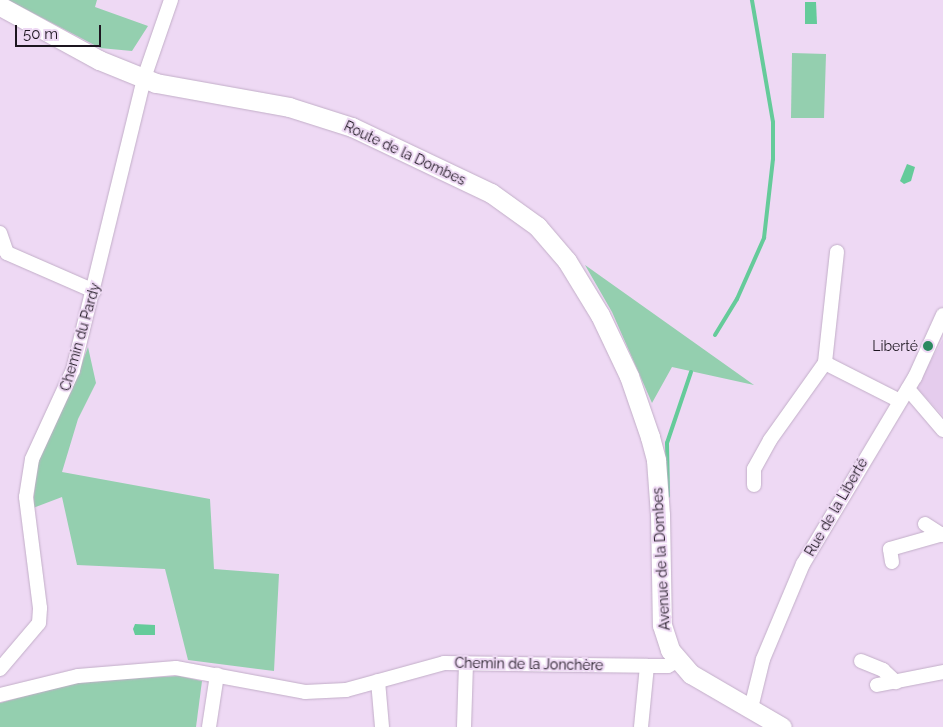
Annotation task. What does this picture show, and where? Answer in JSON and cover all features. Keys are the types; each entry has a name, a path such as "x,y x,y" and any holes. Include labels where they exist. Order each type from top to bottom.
{"main road":[{"name":"Route de la Dombes","path":"0,6 99,60 144,78 183,89 289,107 352,127 473,184 523,214 563,255 602,319 640,406 656,460 658,478"},
{"name":"Avenue de la Dombes","path":"658,478 662,625 666,642 676,661 691,674 780,726"}],"street":[{"name":"Chemin du Pardy","path":"0,670 39,623 40,608 26,497 32,459 73,370 94,292 144,78 171,0"},
{"path":"0,233 7,253 94,292"},
{"path":"754,485 754,469 770,440 824,363 837,252"},
{"name":"Rue de la Liberté","path":"751,708 763,659 803,564 904,395 943,315"},
{"path":"824,363 904,395 943,430"},
{"path":"925,524 942,534"},
{"path":"892,562 890,549 942,534"},
{"name":"Chemin de la Jonchère","path":"0,695 78,676 176,668 217,674 305,692 346,690 444,663 668,666 676,661"},
{"path":"861,661 883,670 896,682"},
{"path":"464,727 466,663"},
{"path":"641,727 647,666"},
{"path":"877,685 943,672"},
{"path":"209,727 217,674"},
{"path":"378,681 382,727"}],"shaded area":[{"path":"8,0 97,0 95,7 148,26 132,51 100,48"},
{"path":"805,2 816,2 817,24 805,24"},
{"path":"792,53 826,54 824,118 791,118"},
{"path":"907,164 915,167 911,181 904,184 900,181"},
{"path":"585,265 754,385 672,367 652,403 612,312"},
{"path":"943,339 943,416 916,387"},
{"path":"88,347 96,383 78,419 62,472 210,499 214,569 279,574 274,671 188,660 165,569 77,565 62,497 33,508 37,457 71,392"},
{"path":"135,624 155,625 155,635 135,635 133,629"},
{"path":"179,676 202,681 196,727 0,727 0,703 78,681"}],"waterway":[{"path":"715,335 737,299 764,238 773,159 773,122 752,0"},
{"path":"668,496 667,443 691,372"}],"place":[{"name":"Liberté","path":"928,346"}]}
